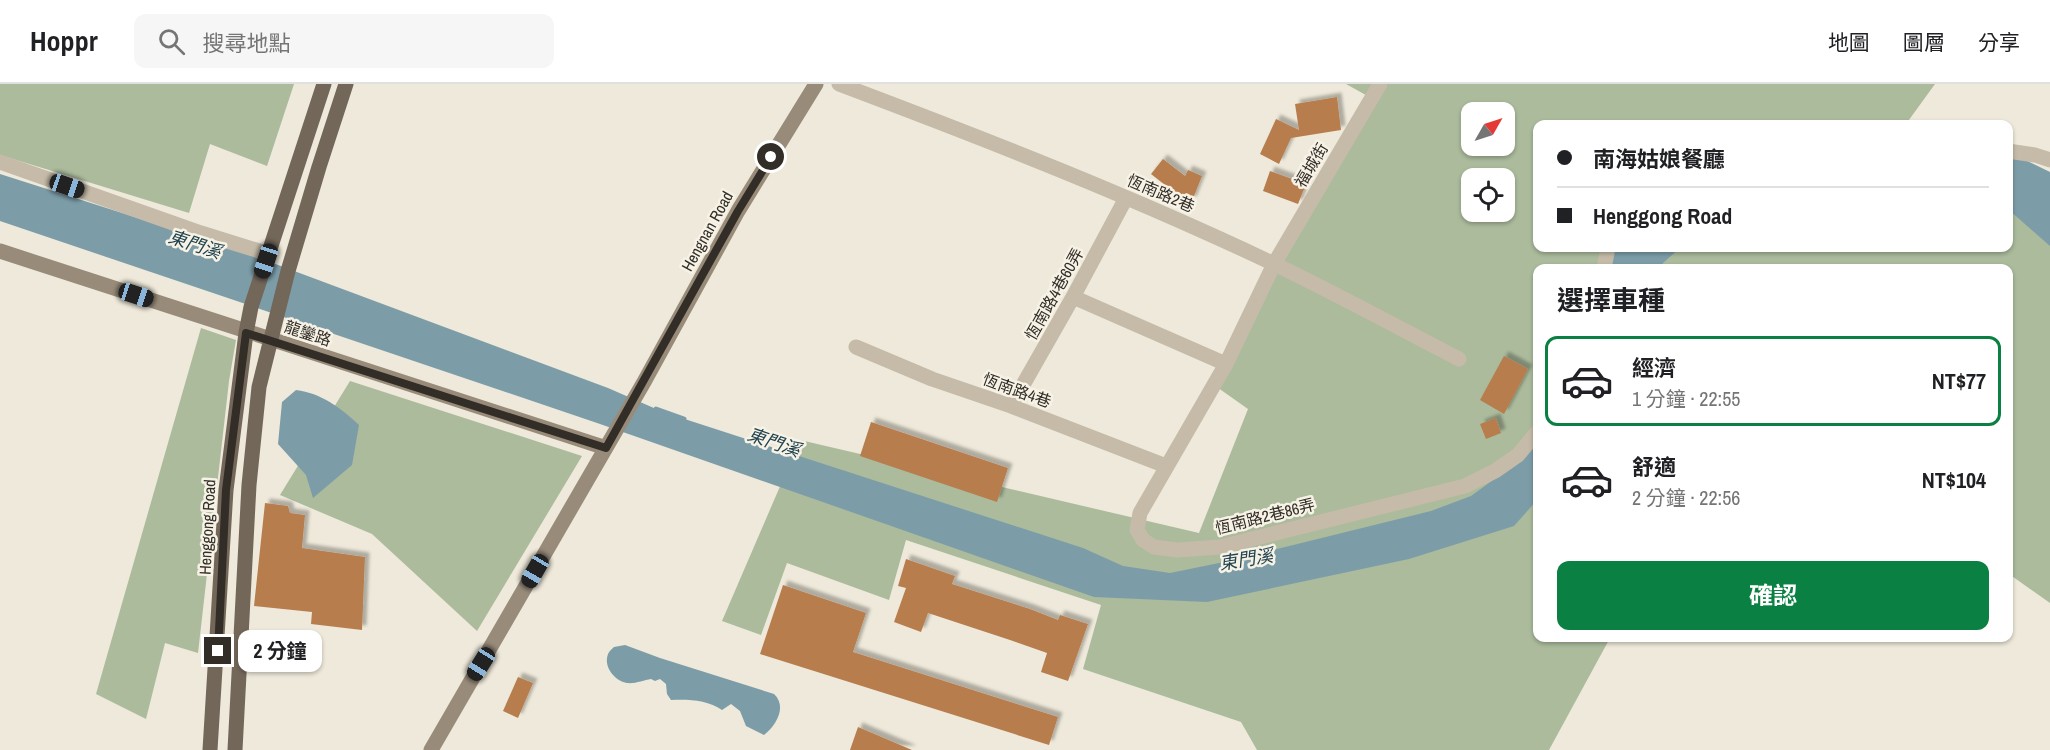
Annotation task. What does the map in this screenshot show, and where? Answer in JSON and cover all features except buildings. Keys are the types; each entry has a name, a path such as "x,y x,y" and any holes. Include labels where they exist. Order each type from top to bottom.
{"main road":[{"path":"268,258 324,84"},
{"path":"235,750 249,485 259,387 288,271 346,84"},
{"name":"Henggong Road","path":"210,750 226,490 246,333 251,308 268,258"}],"street":[{"name":"Hengnan Road","path":"606,448 738,211 816,84"},
{"name":"恆南路2巷","path":"839,84 976,135 1126,198 1274,264 1459,359"},
{"name":"福城街","path":"1274,264 1380,84"},
{"path":"2013,152 2050,160"},
{"path":"0,162 268,258"},
{"name":"恆南路4巷60弄","path":"1011,406 1126,198"},
{"name":"龍鑾路","path":"0,252 606,448"},
{"name":"恆南路2巷86弄","path":"1274,264 1226,364 1140,513 1137,530 1143,540 1154,547 1177,550 1220,547 1465,486 1495,471 1518,455 1533,437"},
{"path":"1073,297 1226,364"},
{"name":"恆南路4巷","path":"856,347 932,379 1011,406 1166,466"},
{"path":"431,750 606,448"}],"green space":[{"path":"0,84 294,84 267,166 210,144 189,213 0,155"},
{"path":"1346,84 1935,84 1909,120 1533,120 1533,252 2013,252 2013,185 2050,203 2050,603 2013,577 2013,264 1533,264 1533,642 1608,642 1549,750 1257,750 1241,722 1083,669 1101,605 906,540 889,600 787,563 761,635 722,621 800,440 1199,533 1248,409 1214,385 1373,99"},
{"path":"201,328 236,340 229,381 198,653 165,643 146,719 96,694"},
{"path":"350,381 582,456 477,631 372,534 280,495"}],"water":[{"path":"2013,156 2050,172 2050,246 2013,214"},
{"path":"0,174 235,249 608,388 663,412 1083,548 1123,566 1170,573 1229,561 1431,511 1471,496 1504,472 1533,442 1533,505 1514,526 1409,559 1207,602 1094,597 600,424 0,221"},
{"path":"1613,252 1675,252 1663,264 1610,264"},
{"path":"296,390 314,394 330,402 359,425 352,465 313,498 306,475 278,444 282,402"},
{"path":"625,645 774,694 780,704 779,715 764,735 746,726 740,711 731,704 722,710 698,701 671,700 667,694 666,684 660,679 633,683 623,682 611,673 607,659 608,653 614,647"}],"waterway":[{"name":"東門溪","path":"656,409 684,419"}],"route":[{"path":"218,651 226,490 246,333 606,448 738,211 771,157"}]}
